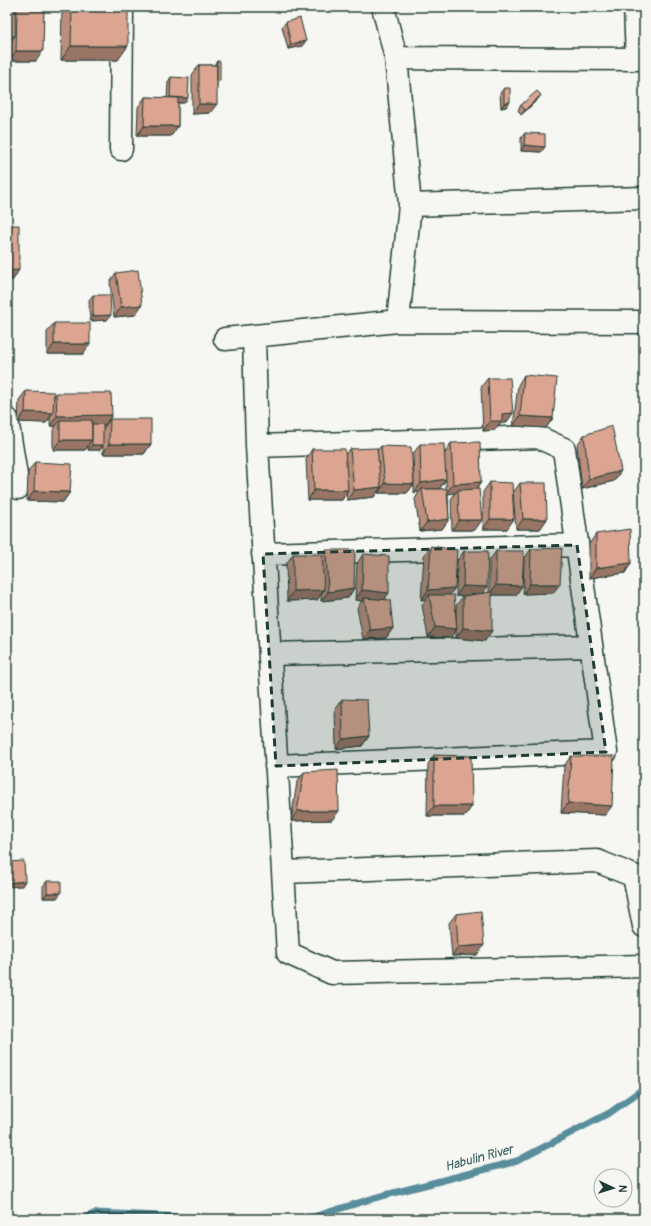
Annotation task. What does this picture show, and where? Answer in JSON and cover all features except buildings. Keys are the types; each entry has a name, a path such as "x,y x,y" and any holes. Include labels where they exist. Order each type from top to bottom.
{"street":[{"path":"121,149 122,7"},
{"path":"383,7 396,58 410,205 398,322"},
{"path":"396,58 640,59 635,7"},
{"path":"410,205 644,198"},
{"path":"225,339 398,322 644,322"},
{"path":"254,337 257,446 288,953 332,973 644,966"},
{"path":"7,420 18,488"},
{"path":"257,446 538,437 564,448 606,752 276,766"},
{"path":"264,554 577,545"},
{"path":"270,654 591,646"},
{"path":"283,872 597,861 634,876 644,926"}],"highlighted area":[{"path":"577,545 606,752 276,766 263,554"}],"waterway":[{"name":"Habulin River","path":"307,1219 374,1198 517,1161 611,1112 644,1088"},
{"name":"Habulin River","path":"83,1219 96,1213 222,1219"}]}
